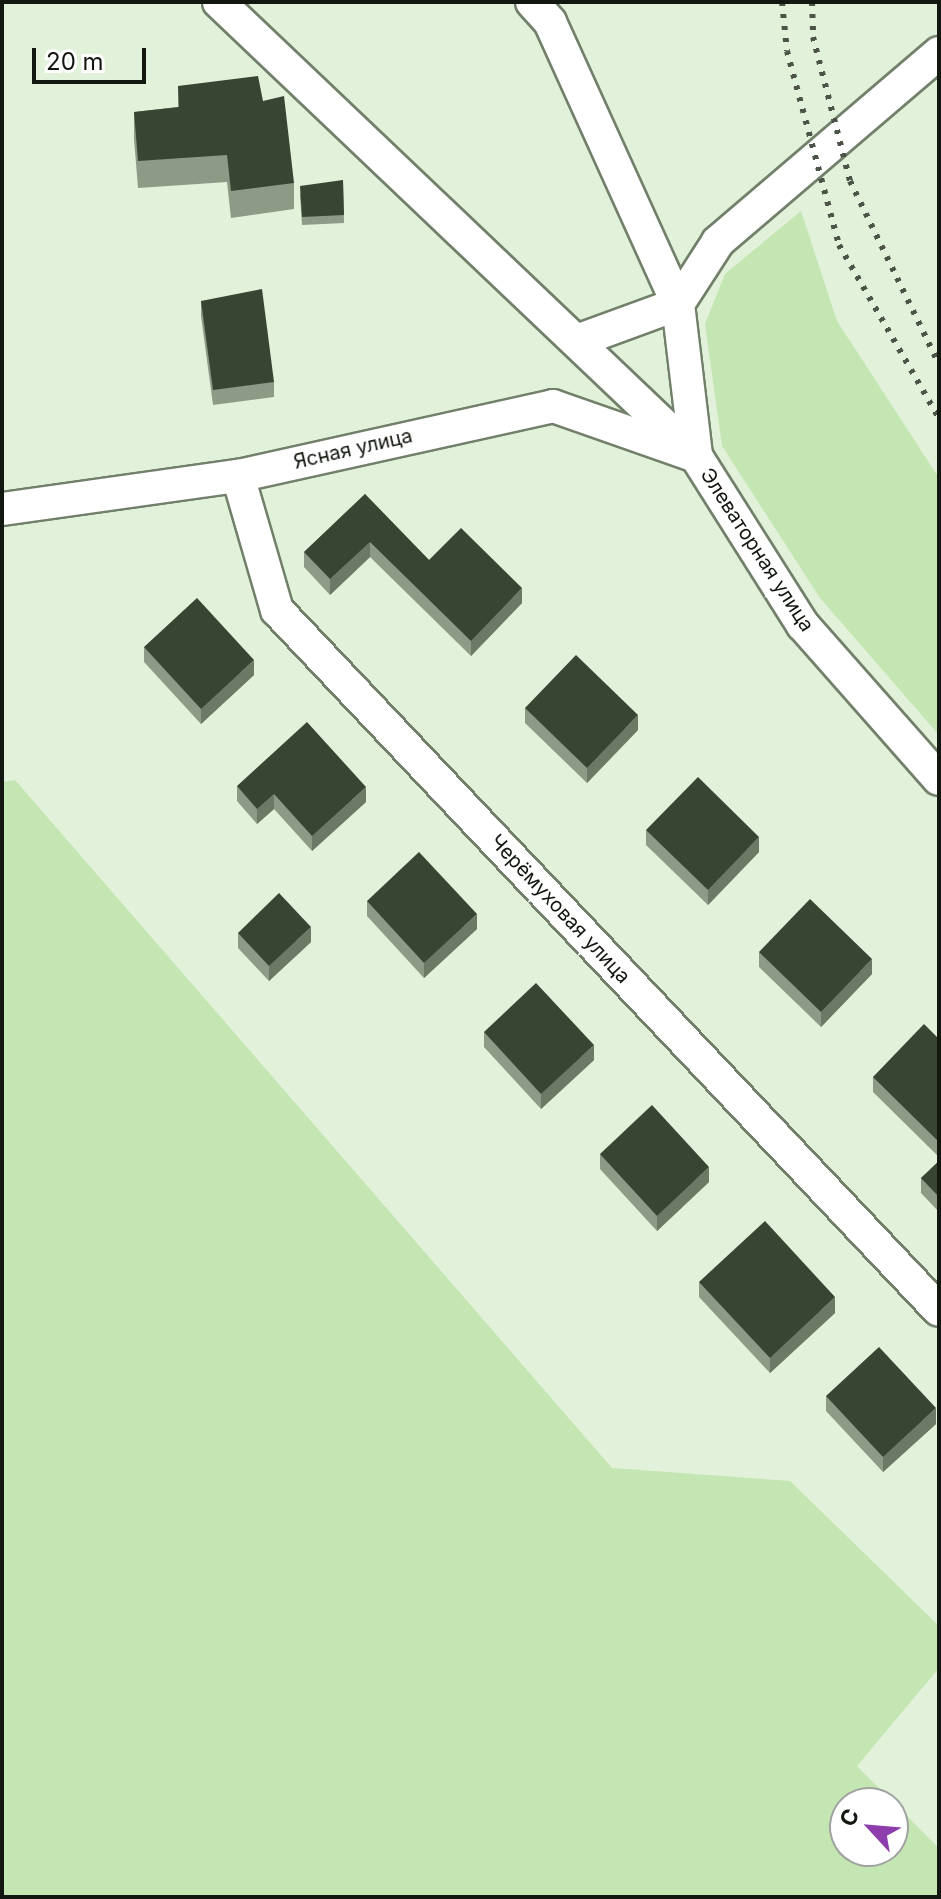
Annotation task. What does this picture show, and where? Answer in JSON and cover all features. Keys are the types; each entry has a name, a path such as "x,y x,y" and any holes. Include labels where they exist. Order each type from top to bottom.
{"street":[{"path":"219,2 696,456"},
{"name":"Элеваторная улица","path":"532,2 550,22 678,304 696,456 803,625 939,779"},
{"path":"577,341 678,304 718,242 939,53"},
{"name":"Ясная улица","path":"2,509 238,476 553,406 696,456"},
{"name":"Черёмуховая улица","path":"238,476 277,610 939,1310"}],"green space":[{"path":"801,211 837,321 939,478 939,735 820,598 722,446 705,324 725,274"},
{"path":"15,780 612,1468 790,1481 939,1626 939,1668 857,1766 878,1787 829,1787 829,1867 909,1867 909,1818 939,1848 939,1897 2,1897 2,782"}],"building":[{"path":"258,76 263,101 284,96 294,183 231,191 227,155 138,161 134,112 179,107 178,86"},
{"path":"343,180 344,215 302,217 300,186"},
{"path":"262,289 274,382 213,390 201,301"},
{"path":"365,494 429,560 461,528 522,588 471,641 370,542 330,579 304,552"},
{"path":"197,598 254,660 201,709 144,647"},
{"path":"576,655 638,715 587,768 525,708"},
{"path":"307,722 366,787 312,836 274,794 257,809 237,786"},
{"path":"698,777 759,837 708,890 646,830"},
{"path":"419,852 477,914 424,963 367,901"},
{"path":"279,893 311,927 269,966 238,933"},
{"path":"810,899 872,959 821,1012 759,952"},
{"path":"536,983 594,1045 541,1094 484,1032"},
{"path":"924,1024 939,1039 939,1142 873,1077"},
{"path":"652,1105 709,1167 657,1216 600,1154"},
{"path":"939,1161 939,1197 921,1178"},
{"path":"765,1221 835,1297 770,1358 699,1282"},
{"path":"879,1347 936,1408 883,1457 826,1396"}],"railway":[{"path":"782,2 787,51 839,245 939,418"},
{"path":"812,2 813,37 850,181 939,364"}]}
